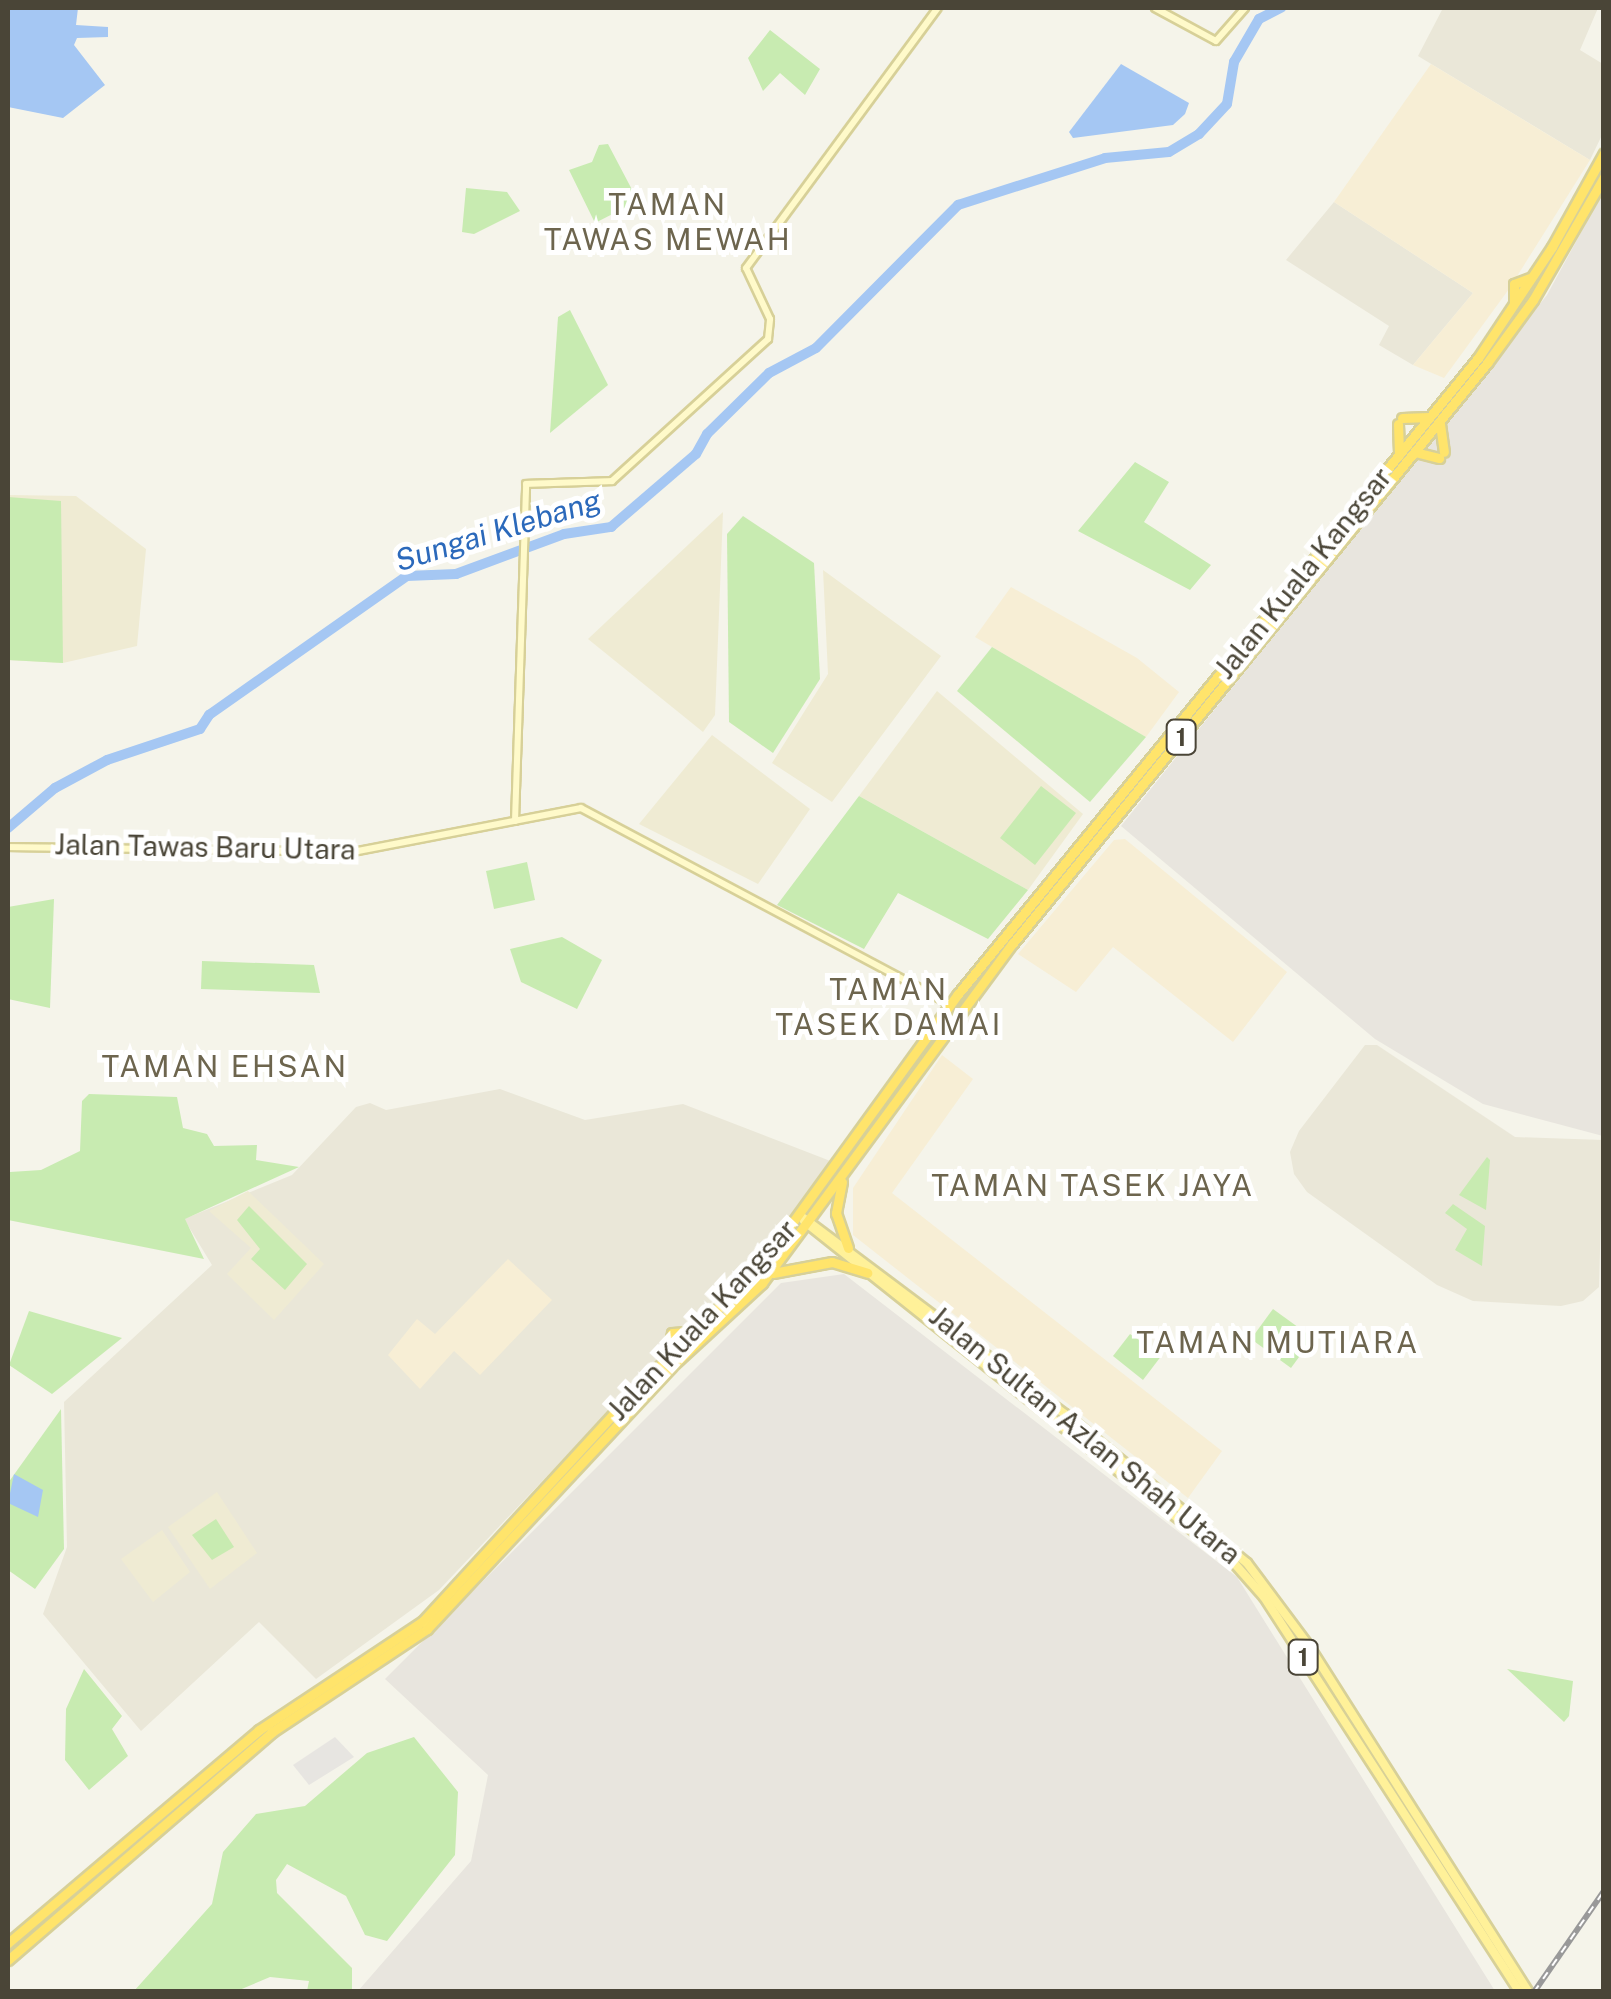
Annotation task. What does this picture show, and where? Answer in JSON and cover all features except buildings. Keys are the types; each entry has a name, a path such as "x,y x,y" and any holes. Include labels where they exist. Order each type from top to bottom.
{"highway":[{"name":"Jalan Kuala Kangsar","path":"1518,312 1524,292 1541,276 1604,153"},
{"name":"Jalan Kuala Kangsar","path":"8,1944 259,1730 424,1620 653,1379 769,1275 1013,943 1415,452 1435,419 1518,312 1604,176"},
{"path":"1518,312 1514,284 1541,276"},
{"name":"Jalan Kuala Kangsar","path":"8,1960 272,1732 427,1630 682,1342 761,1266 801,1216 934,1024 1399,455 1435,419"},
{"path":"1399,455 1400,421 1435,419 1441,455 1415,452"},
{"path":"946,1030 950,1004 960,1002 1013,943"},
{"path":"882,1099 934,1046 934,1024"},
{"path":"844,1174 836,1214 848,1248"},
{"path":"769,1275 832,1262 867,1273"},
{"path":"682,1342 737,1305"},
{"path":"653,1379 674,1343 672,1333 694,1330"}],"main road":[{"name":"Jalan Sultan Azlan Shah Utara","path":"801,1216 867,1273 1202,1535 1264,1598 1530,1992"},
{"name":"Jalan Sultan Azlan Shah Utara","path":"809,1224 848,1248 1222,1541 1272,1593 1492,1941 1520,1992"},
{"path":"1046,1414 1066,1417 1082,1442"}],"street":[{"path":"515,820 521,542 526,484 612,481 768,338 770,319 746,268 938,8"},
{"path":"1155,8 1216,40 1245,8"},
{"name":"Jalan Tawas Baru Utara","path":"8,846 353,852 584,810 950,1004"}],"shaded area":[{"path":"1443,8 1598,8 1580,50 1603,64 1603,133 1590,160 1418,56"},
{"path":"1431,64 1590,160 1509,289 1444,378 1413,365 1473,293 1334,202"},
{"path":"1603,192 1603,1136 1483,1104 1375,1039 1121,826 1547,295"},
{"path":"1334,202 1473,293 1413,365 1379,345 1389,326 1286,260"},
{"path":"8,495 76,496 146,549 137,646 63,663 8,660"},
{"path":"723,512 715,715 703,732 588,639"},
{"path":"823,570 941,656 832,802 772,763 828,674"},
{"path":"1011,587 1137,658 1179,692 1146,737 975,637"},
{"path":"937,691 1083,814 1028,890 859,796"},
{"path":"712,735 810,809 758,884 639,824"},
{"path":"1125,839 1287,972 1233,1042 1113,947 1076,992 1018,954 1114,840"},
{"path":"1365,1045 1377,1045 1515,1137 1603,1140 1599,1287 1583,1301 1561,1306 1473,1301 1437,1285 1307,1192 1294,1174 1290,1152 1299,1131"},
{"path":"942,1055 973,1079 892,1193 1222,1451 1188,1498 853,1235 853,1188"},
{"path":"500,1089 585,1120 683,1104 833,1162 800,1209 439,1590 316,1679 259,1622 141,1731 43,1614 67,1547 64,1402 212,1265 184,1219 292,1175 356,1107 370,1103 386,1110"},
{"path":"248,1191 324,1264 274,1320 227,1274 251,1248 209,1211"},
{"path":"508,1259 552,1300 480,1375 454,1351 420,1389 388,1355 417,1319 435,1334"},
{"path":"844,1274 1237,1577 1495,1991 358,1991 471,1861 488,1775 385,1679 781,1283"},
{"path":"217,1492 257,1553 210,1589 168,1527"},
{"path":"162,1530 190,1572 153,1602 121,1559"},
{"path":"335,1737 354,1757 309,1785 293,1765"}],"green space":[{"path":"770,30 820,69 805,95 780,73 763,91 748,58"},
{"path":"608,144 638,201 595,223 569,170 592,162 599,145"},
{"path":"466,188 507,192 520,211 474,234 462,232"},
{"path":"570,310 608,385 550,433 558,317"},
{"path":"1135,462 1169,482 1144,522 1211,565 1190,590 1078,531"},
{"path":"8,497 61,501 63,663 8,660"},
{"path":"743,516 814,563 820,679 773,753 729,722 727,534"},
{"path":"992,647 1146,737 1090,802 957,691"},
{"path":"1041,786 1076,813 1035,865 1000,838"},
{"path":"859,796 1028,890 988,939 898,893 864,949 777,905"},
{"path":"527,862 535,900 494,909 486,871"},
{"path":"54,899 50,1008 8,999 8,907"},
{"path":"562,937 602,960 577,1009 521,982 510,949"},
{"path":"202,961 314,965 320,993 201,989"},
{"path":"89,1094 177,1097 183,1128 207,1134 214,1146 257,1145 256,1160 299,1167 185,1219 204,1259 8,1220 10,1172 41,1170 80,1151 82,1101"},
{"path":"1487,1157 1490,1160 1486,1210 1459,1195"},
{"path":"1453,1204 1485,1226 1482,1266 1455,1250 1467,1229 1445,1213"},
{"path":"249,1206 307,1264 285,1290 251,1259 260,1249 237,1220"},
{"path":"1273,1309 1313,1338 1291,1368 1251,1339"},
{"path":"29,1311 122,1338 52,1394 9,1365"},
{"path":"1130,1334 1162,1355 1143,1380 1113,1356"},
{"path":"61,1409 64,1549 35,1589 8,1570 8,1483"},
{"path":"216,1519 234,1547 212,1560 192,1535"},
{"path":"84,1669 122,1716 112,1729 128,1756 89,1790 65,1760 66,1709"},
{"path":"1507,1669 1573,1681 1569,1716 1564,1722"},
{"path":"414,1737 458,1792 455,1855 387,1941 365,1935 346,1896 287,1864 276,1880 277,1893 352,1968 352,1991 307,1991 309,1981 270,1977 237,1991 134,1991 212,1904 223,1852 256,1814 305,1806 367,1753"}],"water":[{"path":"8,8 78,8 76,25 108,27 108,37 77,38 74,45 105,85 63,118 8,107"},
{"path":"1121,64 1189,103 1185,114 1173,125 1073,138 1069,132"},
{"path":"14,1474 43,1490 38,1517 8,1503"}],"waterway":[{"name":"Sungai Klebang","path":"8,828 55,788 107,760 200,729 209,715 407,576 456,574 564,534 611,527 696,454 707,434 769,373 816,348 958,205 1105,158 1169,152 1199,134 1227,104 1234,62 1259,19 1281,8"}],"railway":[{"path":"1534,1992 1604,1891"}],"district":[{"name":"TAMAN TAWAS MEWAH","path":"668,221"},
{"name":"TAMAN TASEK DAMAI","path":"889,1006"},
{"name":"TAMAN EHSAN","path":"225,1066"},
{"name":"TAMAN TASEK JAYA","path":"1093,1185"},
{"name":"TAMAN MUTIARA","path":"1278,1342"}]}
